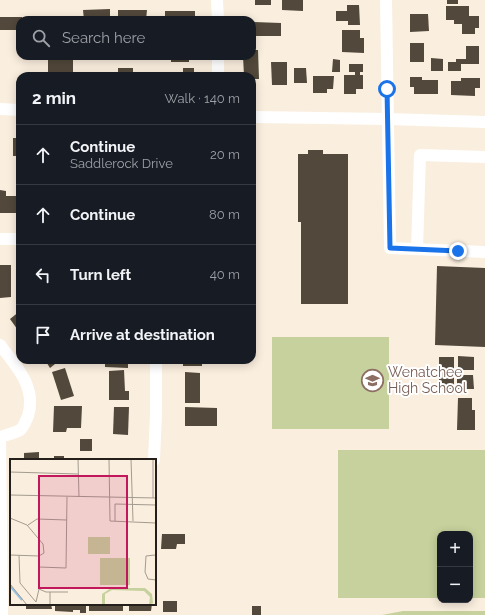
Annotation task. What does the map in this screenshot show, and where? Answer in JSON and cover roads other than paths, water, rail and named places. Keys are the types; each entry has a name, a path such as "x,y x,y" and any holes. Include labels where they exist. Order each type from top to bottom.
{"street":[{"path":"217,0 218,16"},
{"path":"386,0 390,248 485,252"},
{"path":"218,60 218,72"},
{"path":"0,109 16,110"},
{"path":"256,117 485,122"},
{"path":"417,249 420,155 485,157"},
{"path":"0,239 16,239"},
{"path":"0,345 23,374 30,397 30,410 20,430 0,437 6,500 2,615"},
{"path":"154,459 156,364"}],"place":[{"name":"Wenatchee High School","path":"372,380"}]}
